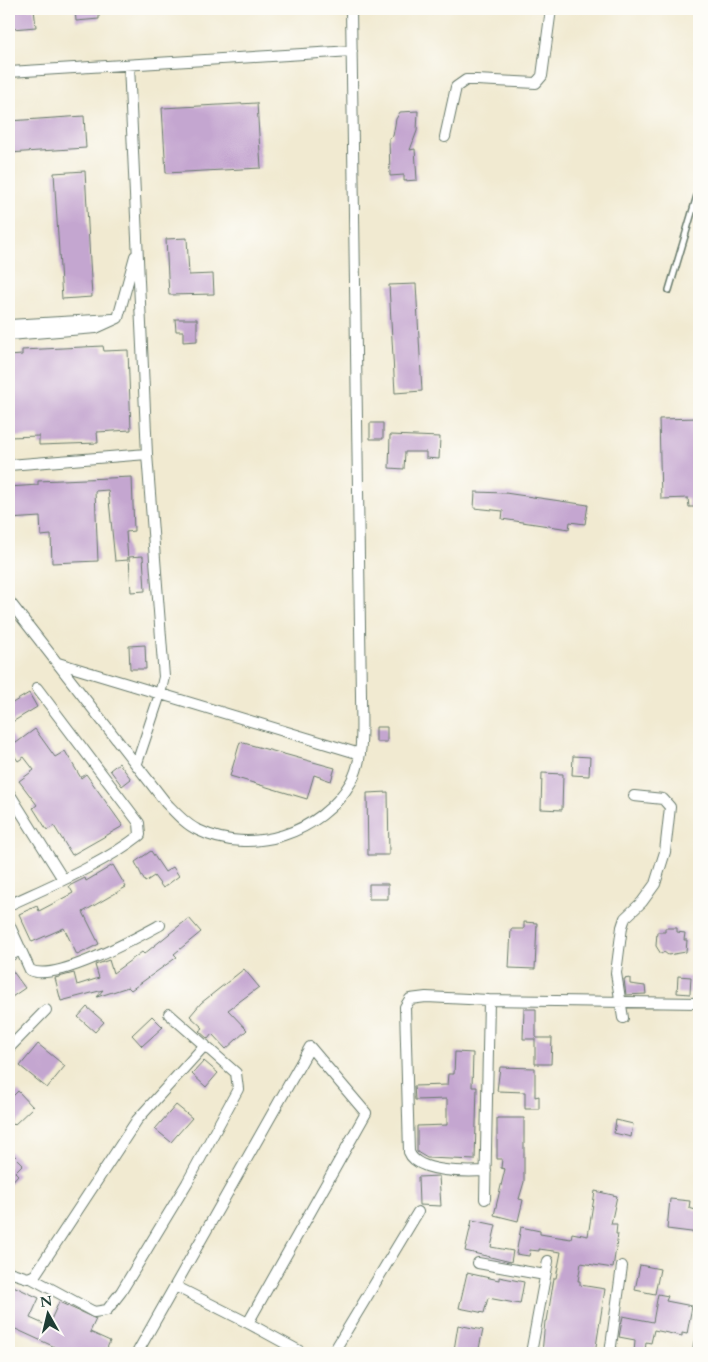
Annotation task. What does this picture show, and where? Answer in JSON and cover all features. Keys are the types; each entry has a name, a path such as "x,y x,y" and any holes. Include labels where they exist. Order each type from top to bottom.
{"street":[{"path":"9,601 166,803 196,830 224,841 261,842 292,833 332,808 352,781 360,754 361,695 351,9"},
{"path":"445,137 456,87 466,80 536,83 542,76 551,9"},
{"path":"9,72 352,52"},
{"path":"129,65 147,454 164,677 136,763"},
{"path":"118,318 138,246"},
{"path":"9,325 118,318"},
{"path":"9,335 96,328 118,318"},
{"path":"9,465 147,454"},
{"path":"58,663 360,754"},
{"path":"9,905 63,879 140,835 140,826 36,688"},
{"path":"9,793 63,879"},
{"path":"623,1018 616,974 622,927 625,918 642,902 655,884 665,852 670,807 663,799 634,796"},
{"path":"9,924 30,970 41,974 106,954 160,925"},
{"path":"9,956 20,950"},
{"path":"486,1171 456,1172 422,1165 411,1157 406,1002 416,997 699,1003"},
{"path":"485,1199 488,1000"},
{"path":"9,1048 46,1010"},
{"path":"9,1272 32,1278 94,1312 107,1310 121,1292 187,1183 238,1089 236,1073 169,1014"},
{"path":"32,1278 137,1120 205,1045"},
{"path":"137,1353 310,1048 366,1112 248,1322"},
{"path":"333,1353 418,1212"},
{"path":"532,1353 548,1261"},
{"path":"478,1264 545,1275"},
{"path":"610,1353 622,1266"},
{"path":"175,1286 248,1322 303,1353"},
{"path":"698,1353 699,1344"}],"lane":[{"path":"669,290 699,189"}],"building":[{"path":"11,9 34,9 36,27 12,29"},
{"path":"75,9 99,9 99,19 76,21"},
{"path":"257,103 261,168 166,173 162,108"},
{"path":"418,111 417,131 410,150 415,149 417,180 404,181 404,175 390,176 389,138 393,136 396,119 400,112"},
{"path":"84,116 86,148 9,153 9,121"},
{"path":"85,171 92,297 62,299 54,173"},
{"path":"187,238 189,275 213,274 214,294 169,295 166,239"},
{"path":"416,284 422,391 395,393 389,285"},
{"path":"175,319 197,319 197,341 183,342 183,331 176,331"},
{"path":"103,346 104,351 128,350 131,430 97,432 98,443 39,445 39,436 9,437 9,356 22,355 22,350"},
{"path":"699,418 699,507 689,507 688,498 661,499 659,419"},
{"path":"370,423 383,423 383,439 370,439"},
{"path":"390,435 440,437 439,459 426,458 426,452 405,452 404,469 389,468"},
{"path":"132,477 134,531 126,532 128,560 115,561 108,490 95,491 98,561 52,563 51,535 41,536 40,517 9,519 9,487 38,485 38,481"},
{"path":"475,492 505,493 588,505 585,524 570,522 569,529 502,519 503,511 474,508"},
{"path":"143,556 145,591 131,592 129,557"},
{"path":"145,645 146,669 130,669 129,646"},
{"path":"29,693 37,707 9,724 9,705"},
{"path":"376,727 387,727 387,742 376,742"},
{"path":"35,729 55,757 65,751 81,778 86,774 123,826 72,855 54,826 47,830 33,808 37,805 19,781 34,770 24,757 18,761 9,748 9,732 16,743"},
{"path":"240,742 335,768 331,781 314,775 307,799 230,776"},
{"path":"573,756 590,757 589,776 572,775"},
{"path":"119,763 131,779 122,786 110,770"},
{"path":"542,773 563,774 562,810 541,809"},
{"path":"388,792 389,855 368,855 367,793"},
{"path":"151,851 165,872 173,867 179,876 163,888 154,876 145,882 135,862"},
{"path":"113,865 126,887 83,912 99,944 77,955 64,928 32,942 19,914 37,906 39,911 73,893 69,886 85,878 86,881"},
{"path":"369,884 388,884 388,899 369,899"},
{"path":"189,918 201,932 174,954 177,957 131,990 128,987 97,997 103,990 61,1001 55,978 74,973 77,985 99,978 95,965 109,960 113,973 142,952 144,954"},
{"path":"524,922 537,923 535,969 509,968 511,929 524,929"},
{"path":"665,928 677,928 677,932 685,933 684,940 687,940 686,952 668,955 664,952 661,954 656,946 657,932 665,932"},
{"path":"9,966 25,988 9,999"},
{"path":"244,969 259,987 228,1010 247,1030 226,1049 212,1034 208,1039 199,1031 203,1028 190,1016 201,1003"},
{"path":"678,976 691,977 690,994 677,993"},
{"path":"630,978 630,984 645,986 646,994 626,995 624,979"},
{"path":"87,1007 104,1022 95,1032 78,1017"},
{"path":"524,1009 536,1009 536,1038 552,1038 551,1064 535,1064 535,1039 523,1039"},
{"path":"152,1016 163,1027 142,1046 132,1035"},
{"path":"38,1044 65,1066 47,1088 20,1066"},
{"path":"455,1052 473,1053 472,1087 477,1087 475,1160 427,1158 417,1152 417,1126 447,1125 447,1099 415,1100 414,1086 447,1085 448,1074 454,1074"},
{"path":"204,1061 218,1073 206,1087 192,1074"},
{"path":"500,1067 535,1068 535,1097 539,1096 539,1109 525,1109 525,1092 497,1091"},
{"path":"18,1091 33,1107 14,1125 9,1120 9,1100"},
{"path":"176,1105 192,1118 171,1142 155,1129"},
{"path":"497,1118 524,1118 524,1182 519,1199 523,1200 518,1221 494,1215 505,1169 501,1168 502,1159 497,1159"},
{"path":"616,1120 633,1124 631,1137 614,1133"},
{"path":"9,1150 23,1164 15,1172 18,1175 9,1185"},
{"path":"439,1176 441,1206 419,1205 418,1177"},
{"path":"595,1191 617,1196 611,1224 617,1224 616,1234 618,1234 613,1268 581,1263 578,1281 580,1281 580,1285 605,1289 595,1353 542,1353 545,1321 547,1321 554,1278 556,1278 561,1252 539,1249 539,1251 530,1250 529,1256 516,1254 521,1227 540,1231 540,1234 571,1239 572,1233 588,1236"},
{"path":"670,1199 690,1201 689,1208 699,1211 699,1233 667,1229"},
{"path":"472,1220 496,1225 491,1247 513,1251 511,1262 465,1251"},
{"path":"640,1265 660,1269 655,1294 635,1290"},
{"path":"467,1273 499,1280 499,1277 524,1282 520,1304 488,1298 484,1313 459,1308"},
{"path":"9,1284 39,1298 30,1318 48,1326 59,1302 96,1319 90,1332 110,1341 105,1353 68,1353 9,1326"},
{"path":"658,1294 668,1296 666,1301 692,1306 687,1334 682,1333 682,1336 654,1330 651,1343 646,1342 645,1353 634,1353 635,1340 619,1337 623,1316 653,1322"},
{"path":"458,1325 483,1330 478,1353 454,1350"}]}
